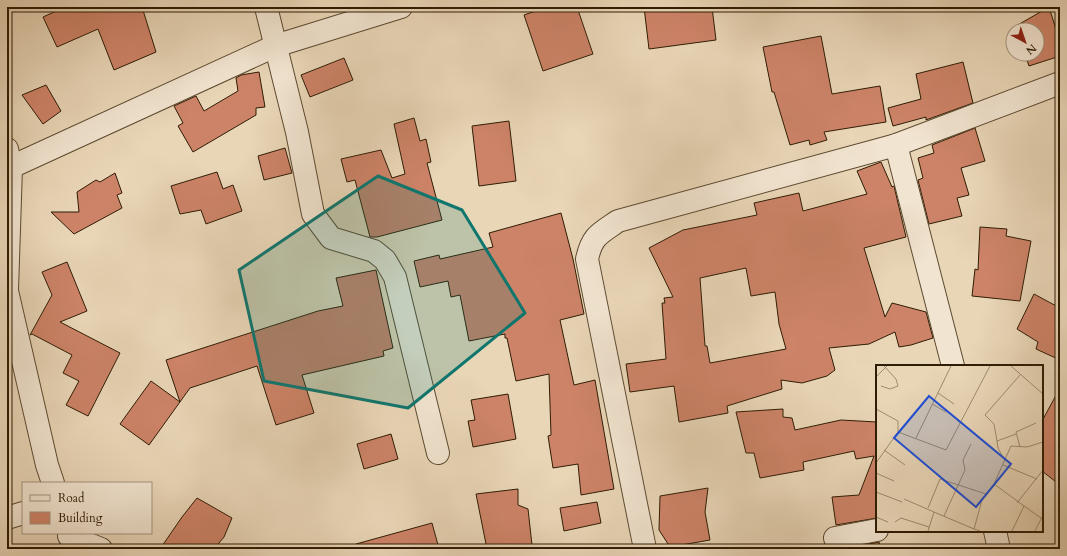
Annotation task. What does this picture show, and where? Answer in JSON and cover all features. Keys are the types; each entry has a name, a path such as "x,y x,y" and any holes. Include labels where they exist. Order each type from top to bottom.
{"street":[{"path":"266,7 297,132 313,214 331,238 374,251 385,260 395,277 438,453"},
{"path":"52,482 7,291 9,158 275,46 401,7"},
{"path":"645,549 587,259 590,246 598,234 618,221 896,145 1060,83"},
{"path":"896,145 953,365"},
{"path":"7,518 22,513"},
{"path":"835,538 876,530"},
{"path":"995,532 999,549"},
{"path":"70,539 101,549"}],"highlighted area":[{"path":"378,176 462,210 525,313 408,408 264,381 239,270"}],"building":[{"path":"65,7 142,7 156,52 114,70 98,29 57,47 43,17"},
{"path":"547,7 577,7 593,54 543,71 524,15"},
{"path":"644,7 712,7 716,40 649,49"},
{"path":"1049,7 1060,42 1060,56 1045,61 1045,22 1023,22"},
{"path":"821,36 832,94 880,86 886,122 824,132 827,140 810,145 809,140 790,145 774,92 772,92 763,47"},
{"path":"344,58 353,80 310,97 301,75"},
{"path":"963,62 973,103 926,120 926,117 893,126 888,108 921,99 916,74"},
{"path":"1028,62 1041,62 1029,66"},
{"path":"259,72 265,107 256,108 256,115 193,152 178,126 183,123 174,106 196,96 204,111 238,91 236,78 241,75"},
{"path":"46,85 61,111 43,124 22,95"},
{"path":"414,118 420,141 426,139 431,162 427,163 442,220 377,237 370,237 355,180 347,182 341,159 381,150 392,178 405,174 394,124"},
{"path":"509,121 516,181 479,186 472,126"},
{"path":"975,128 985,161 961,168 969,195 957,198 962,216 929,224 918,180 923,178 918,158 934,153 932,145"},
{"path":"285,148 292,173 264,180 258,156"},
{"path":"881,162 892,187 894,186 906,237 864,248 885,317 892,303 926,312 933,338 899,347 895,332 869,344 829,348 835,370 827,376 802,383 781,380 782,389 727,406 728,413 679,422 674,386 630,392 626,364 666,359 662,303 665,303 664,298 673,297 649,248 683,230 757,215 754,203 799,193 803,211 867,194 857,171","holes":["746,268 751,296 775,292 779,324 786,349 710,363 707,346 705,346 700,278"]},
{"path":"217,172 223,189 233,185 242,211 206,224 201,210 180,214 171,186"},
{"path":"115,173 122,193 117,195 122,208 74,234 51,212 79,212 77,192 96,180 100,182"},
{"path":"561,213 573,259 584,314 560,320 574,385 595,380 614,489 581,495 578,464 553,468 548,436 551,435 549,374 516,381 505,334 469,341 460,295 451,297 448,281 420,287 414,261 439,255 440,259 493,247 489,233"},
{"path":"980,227 1007,229 1006,236 1031,241 1020,301 972,296 975,269 978,270"},
{"path":"67,262 87,311 60,322 120,353 88,416 66,405 79,381 63,373 72,355 32,334 30,335 52,295 42,272"},
{"path":"376,270 393,348 383,351 384,356 302,375 314,413 276,425 257,366 190,388 180,402 166,360 318,311 343,306 336,278"},
{"path":"1034,294 1060,308 1060,360 1036,349 1038,342 1017,329"},
{"path":"151,381 180,402 149,445 120,424"},
{"path":"1060,388 1060,485 1043,472 1043,419"},
{"path":"508,394 516,439 473,447 468,421 475,420 471,400"},
{"path":"783,409 783,417 792,418 795,430 841,420 876,422 876,518 836,525 832,497 859,495 874,456 856,459 854,451 803,462 804,470 760,478 754,453 746,453 736,412"},
{"path":"391,434 398,459 364,469 357,444"},
{"path":"708,488 705,512 710,540 670,547 659,530 660,496"},
{"path":"518,489 518,505 528,509 532,545 506,549 487,549 476,494"},
{"path":"197,498 232,518 224,537 214,549 160,549 182,517"},
{"path":"597,502 601,523 564,531 560,508"},
{"path":"432,523 438,545 423,549 356,549 356,544"},
{"path":"879,542 881,549 844,549"}]}
